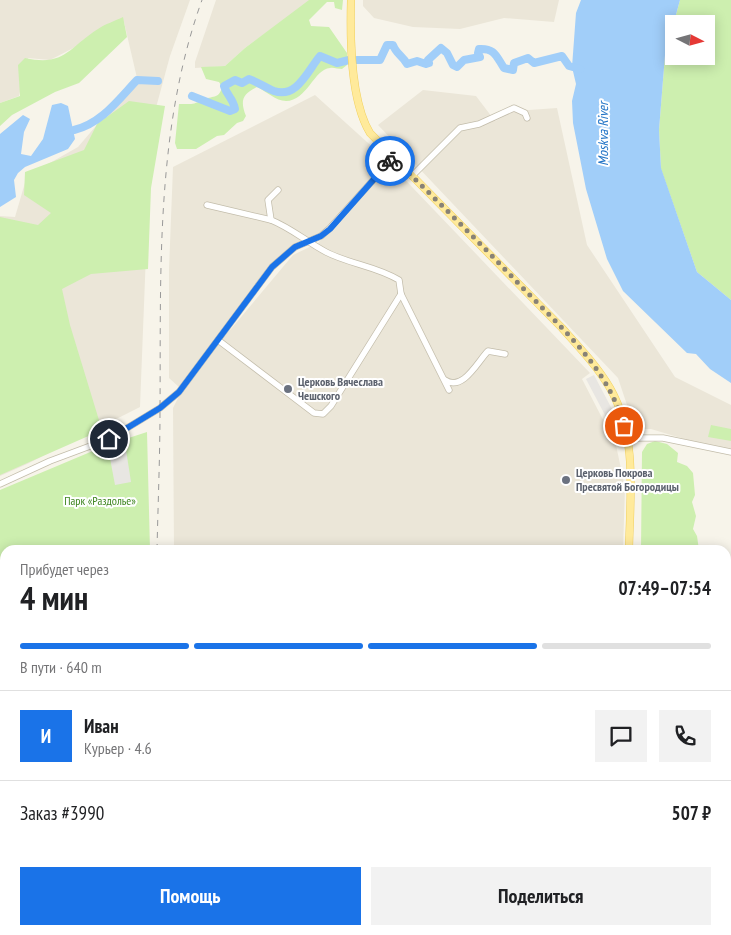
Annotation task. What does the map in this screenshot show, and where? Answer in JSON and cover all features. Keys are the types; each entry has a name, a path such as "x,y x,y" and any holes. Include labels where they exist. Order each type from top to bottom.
{"main road":[{"path":"350,0 353,62 362,114 370,133 482,246 590,360 616,400 627,438 631,474 628,545"}],"street":[{"path":"412,176 460,128 479,124 514,108 525,113 527,118"},
{"path":"0,484 50,461 109,439 160,408 179,392 272,267 295,247 321,236 330,229 393,158"},
{"path":"272,220 268,200 278,190"},
{"path":"207,205 272,220 328,253 389,274 399,280 401,294 449,390"},
{"path":"218,340 314,413 323,414 331,406 401,294"},
{"path":"444,379 450,383 457,383 471,372 488,351 505,354"},
{"path":"627,438 663,438 731,452"}],"shaded area":[{"path":"0,0 190,0 170,56 151,126 140,407 0,476 0,216 15,217 27,176 78,147 137,78 124,22 50,60 28,58 19,96 0,103"},
{"path":"216,0 309,0 309,2 245,48 225,66 195,68 195,62"},
{"path":"363,0 559,0 554,22 504,18 460,29 413,27 374,18 363,6"},
{"path":"423,90 476,96 495,121 515,111 557,108 587,245 675,377 731,405 731,453 651,429 635,429 618,378 378,125"},
{"path":"315,95 388,161 321,234 302,239 272,265 179,387 169,378 169,270 173,167"},
{"path":"391,165 590,373 582,379 616,445 625,488 623,545 174,545 173,408 179,396 218,340 231,329 293,255 318,243"},
{"path":"594,375 623,430 615,434 586,379"},
{"path":"124,437 131,482 115,485 107,442"}],"green space":[{"path":"309,0 343,0 342,10 335,8 334,2 327,2 309,20 311,26 329,27 347,53 347,65 342,69 331,68 324,70 305,91 293,100 279,99 257,87 245,95 243,106 246,116 243,121 237,123 224,135 217,136 196,149 177,149 175,143 179,104 194,103 217,96 221,91 222,87 219,82 206,79 201,67 225,66 245,48"},
{"path":"680,0 731,0 731,300 697,272 661,169 659,130 665,55 665,65 715,65 715,15 676,15"},
{"path":"123,17 127,37 79,83 55,92 12,115 0,126 0,103 20,96 18,65 25,58 49,60 58,58 101,27"},
{"path":"129,101 165,106 151,188 148,269 91,274 62,289 70,325 102,430 0,475 0,217 38,225 51,213 24,195 25,172 84,150 97,124"},
{"path":"711,425 731,429 731,441 708,437"},
{"name":"Парк «Раздолье»","path":"147,432 150,545 0,545 0,490 107,445"},
{"path":"655,441 667,444 678,453 677,462 687,466 693,473 695,495 692,502 696,516 693,529 697,536 698,545 641,545 642,452 647,444"}],"water":[{"name":"Moskva River","path":"581,0 680,0 676,15 665,15 665,55 659,130 661,168 697,272 731,300 731,383 710,369 696,354 687,353 623,291 607,259 586,189 573,123 572,101 576,84 572,67 576,13"},
{"path":"61,103 68,106 75,139 68,149 25,167 18,173 14,180 16,197 0,207 0,134 23,115 30,119 24,132 21,154 31,156 43,139 52,105"}],"waterway":[{"path":"357,60 380,60 387,45 393,45 407,64 417,61 429,63 428,60 441,48 447,53 453,65 457,67 464,60 480,57 479,49 484,49 492,51 504,68 513,70 514,63 528,58 534,63 562,56 569,66 580,69"},
{"path":"192,96 230,111 235,109 224,86 235,80 242,83 249,79 274,91 289,91 301,82 320,56 337,63 349,60"},
{"path":"74,130 84,127 101,116 137,80 158,81"}],"railway":[{"path":"157,545 160,445 161,254 168,151 187,49 202,0"}],"way so far":[{"path":"390,161 393,158 412,176 562,328 590,360 610,388 624,426"}],"place":[{"name":"Церковь Вячеслава Чешского","path":"288,389"},
{"name":"Церковь Покрова Пресвятой Богородицы","path":"566,480"}],"route":[{"path":"109,439 171,400 179,392 272,267 304,241 321,236 330,229 390,161"}]}
